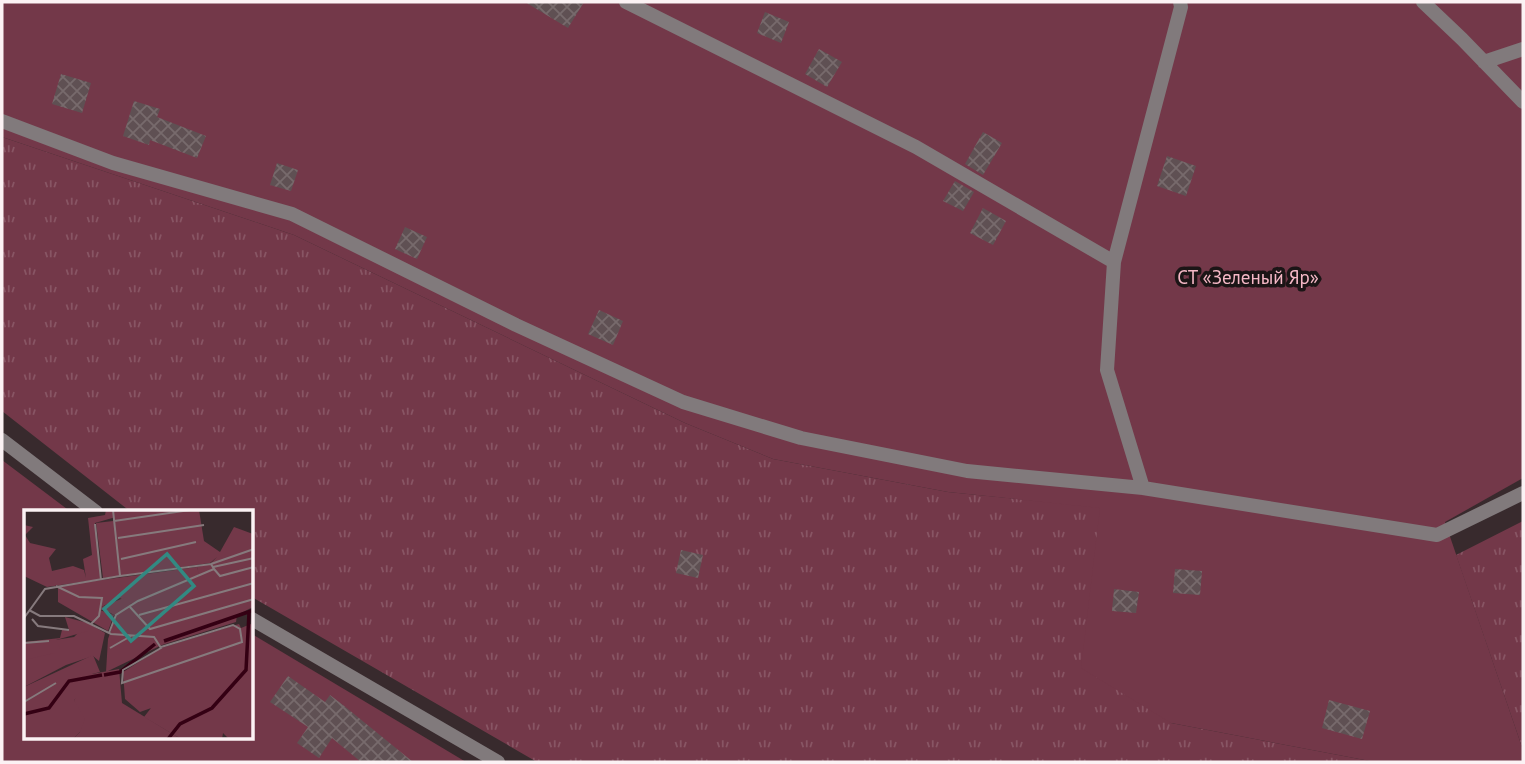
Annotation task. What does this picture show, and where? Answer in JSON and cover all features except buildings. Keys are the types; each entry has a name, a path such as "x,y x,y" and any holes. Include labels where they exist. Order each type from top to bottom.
{"street":[{"path":"626,2 916,147 1114,262"},
{"path":"1143,488 1107,370 1114,262 1181,7 1180,2"},
{"path":"1423,2 1523,102"},
{"path":"1484,62 1523,48"},
{"path":"2,121 113,163 292,214 516,326 684,402 801,438 967,471 1143,488 1437,535 1523,493"},
{"path":"2,440 93,510"},
{"path":"254,620 498,762"}],"green space":[{"name":"СТ «Зеленый Яр»","path":"2,2 1523,2 1523,478 1445,522 1523,750 1523,762 1375,762 1171,723 1081,668 1100,508 948,492 773,459 685,423 294,235 2,137"},
{"path":"2,137 294,235 685,423 773,459 948,492 1100,507 1171,723 1375,762 537,762 254,598 254,510 128,510 2,411"},
{"path":"2,460 68,510 24,510 24,740 254,740 254,635 466,762 2,762"},
{"path":"1523,521 1523,750 1456,555"}]}
